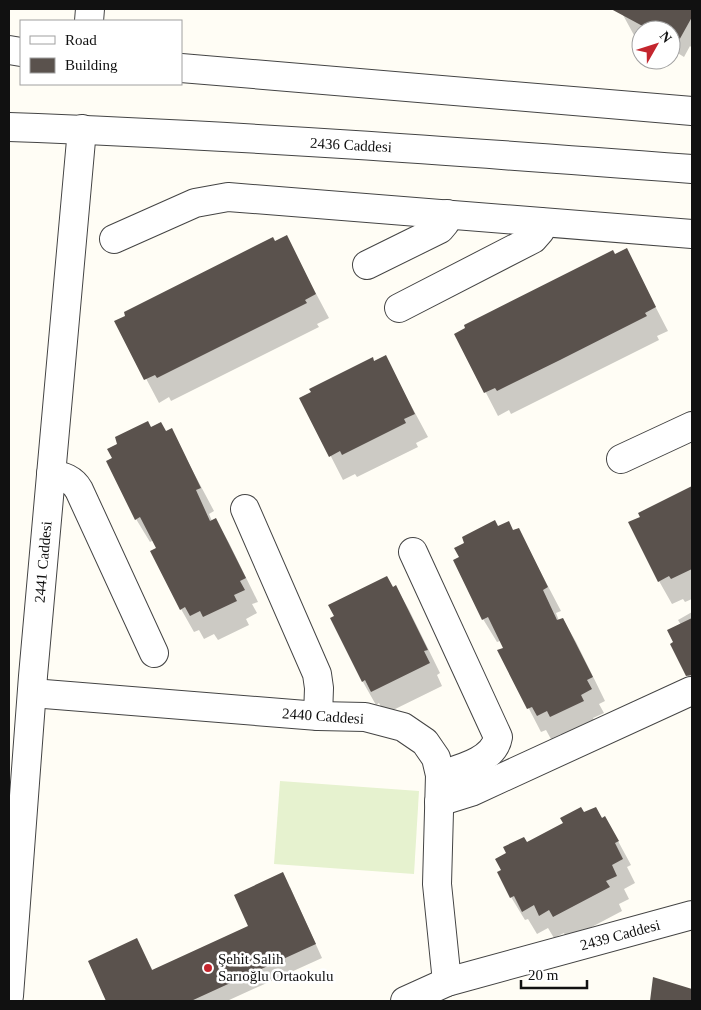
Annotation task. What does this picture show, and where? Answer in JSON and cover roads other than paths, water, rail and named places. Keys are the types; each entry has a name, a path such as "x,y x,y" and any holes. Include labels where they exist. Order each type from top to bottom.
{"street":[{"path":"182,68 692,111"},
{"name":"2436 Caddesi","path":"9,127 82,129 441,150 692,170"},
{"name":"2441 Caddesi","path":"9,996 32,692 82,129"},
{"path":"114,239 195,203 228,197 692,234"},
{"path":"367,265 440,229 445,223 446,214"},
{"path":"399,308 533,239 540,231 540,222"},
{"path":"621,459 692,426"},
{"path":"51,474 66,477 80,490 154,654"},
{"path":"245,509 316,674 319,688 318,716"},
{"path":"413,552 498,737 497,744 489,754 464,768 440,776"},
{"path":"439,802 471,792 691,690"},
{"name":"2440 Caddesi","path":"32,692 318,716 365,717 402,728 425,742 436,758 440,776 437,884 447,982"},
{"name":"2439 Caddesi","path":"405,1001 447,982 692,915"}],"place":[{"name":"Şehit Salih Sarıoğlu Ortaokulu","path":"208,968"}]}
